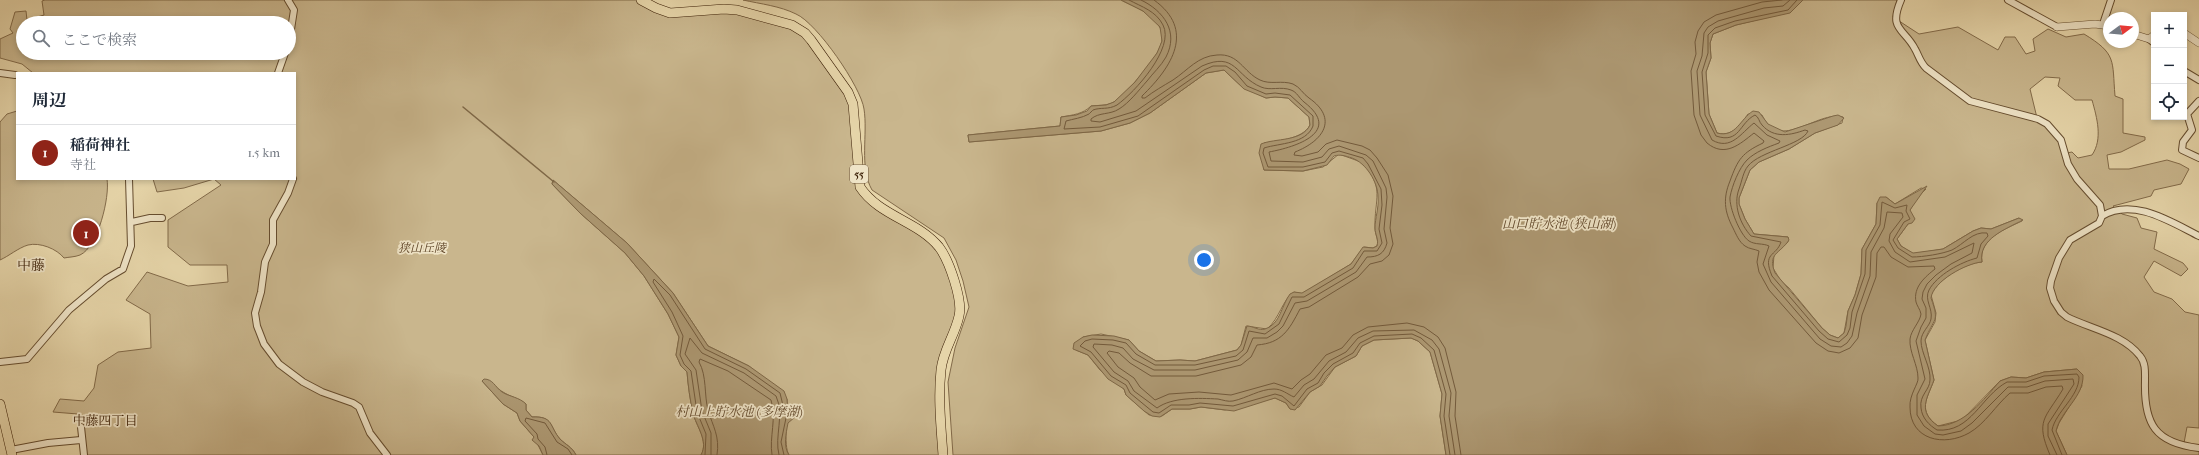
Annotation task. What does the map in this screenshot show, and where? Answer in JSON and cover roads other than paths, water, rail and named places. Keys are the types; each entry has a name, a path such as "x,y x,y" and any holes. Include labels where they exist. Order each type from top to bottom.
{"main road":[{"name":"55","path":"641,0 662,11 670,13 731,9 792,25 808,37 848,92 854,110 860,187 877,205 936,244 949,266 957,295 959,317 947,346 941,368 940,394 943,455"},
{"path":"0,404 12,453"}],"street":[{"path":"288,0 294,10 293,16"},
{"path":"1901,0 1896,19 1897,26 1915,48 1920,62 1970,101 2038,119 2047,124 2061,140 2068,164 2077,179 2100,206 2102,216"},
{"path":"2008,0 2057,27 2103,25"},
{"path":"2109,12 2111,0"},
{"path":"2187,35 2199,43"},
{"path":"2139,36 2151,39"},
{"path":"278,72 283,60"},
{"path":"0,73 15,75"},
{"path":"2187,73 2199,80"},
{"path":"2199,101 2188,114 2192,130 2183,142 2182,150 2199,158"},
{"path":"0,362 27,359 69,310 106,279 123,269 131,246 132,222 129,180"},
{"path":"293,180 288,193 273,220 273,244 265,262 262,292 255,313 259,334 277,361 298,378 322,392 351,402 359,407 370,433 387,455"},
{"path":"2199,236 2159,215 2148,212 2112,210 2102,216 2099,222 2070,240 2064,248 2051,281 2051,295 2057,306 2067,317 2117,338 2136,352 2144,364 2146,413 2153,428 2175,441 2199,448"},
{"path":"132,222 150,218 162,218"},
{"path":"81,427 81,440 84,455"},
{"path":"12,453 48,443 81,440"}],"water":[{"name":"山口貯水池 (狭山湖)","path":"1121,0 1803,0 1790,13 1736,25 1713,34 1710,43 1711,58 1706,72 1709,114 1717,133 1729,133 1753,111 1759,112 1768,124 1785,132 1833,116 1838,115 1844,118 1838,125 1815,133 1789,149 1759,162 1750,170 1739,198 1739,204 1745,219 1754,234 1788,237 1789,240 1774,257 1773,266 1775,273 1822,328 1830,335 1838,338 1844,333 1848,311 1855,295 1861,274 1862,249 1876,224 1877,203 1880,197 1886,197 1895,204 1927,186 1910,210 1915,219 1912,223 1908,224 1897,239 1901,246 1913,253 1943,249 1973,231 1981,228 1991,229 2019,218 2023,220 2002,231 1989,241 1984,247 1982,262 1960,269 1944,279 1933,292 1931,298 1935,312 1935,320 1925,340 1934,380 1927,399 1926,410 1928,415 1938,426 1948,425 1957,421 1973,410 2000,381 2011,377 2026,378 2044,372 2077,369 2083,375 2080,390 2062,416 2056,431 2067,455 1446,455 1440,416 1442,394 1430,352 1418,341 1411,338 1374,340 1362,346 1356,356 1335,367 1320,386 1310,392 1295,410 1290,409 1286,403 1275,398 1234,411 1201,407 1190,409 1172,409 1160,417 1152,416 1126,395 1124,389 1108,379 1088,355 1073,349 1074,343 1083,337 1092,335 1114,336 1129,340 1139,351 1156,361 1195,361 1237,350 1241,345 1247,326 1260,329 1270,327 1277,319 1290,294 1294,292 1302,293 1351,264 1363,247 1373,248 1377,246 1378,241 1375,228 1378,197 1376,185 1362,164 1357,160 1345,156 1334,156 1327,165 1303,171 1264,170 1259,153 1261,144 1288,139 1301,134 1310,125 1309,117 1288,98 1266,98 1244,89 1224,70 1206,73 1150,113 1130,123 1101,131 969,142 968,135 1060,126 1061,117 1076,115 1087,111 1091,106 1106,105 1114,102 1135,82 1157,53 1162,41 1160,27 1143,11"},
{"name":"村山上貯水池 (多摩湖)","path":"553,180 627,243 673,293 708,346 749,366 784,391 787,399 788,414 795,417 788,423 786,431 786,448 789,455 701,455 704,444 703,439 693,413 687,372 681,366 676,355 679,337 668,314 644,276 625,253 580,213 552,184"},
{"path":"484,379 490,380 502,392 517,398 526,404 526,410 532,417 539,417 548,420 560,439 571,448 576,455 543,455 539,446 532,440 534,437 520,421 517,413 503,404 482,381"}],"waterway":[{"path":"463,107 554,182"}],"place":[{"name":"稲荷神社","path":"86,233"}],"district":[{"name":"中藤","path":"31,265"},
{"name":"中藤四丁目","path":"105,420"}],"park label":[{"name":"狭山丘陵","path":"422,248"}]}
